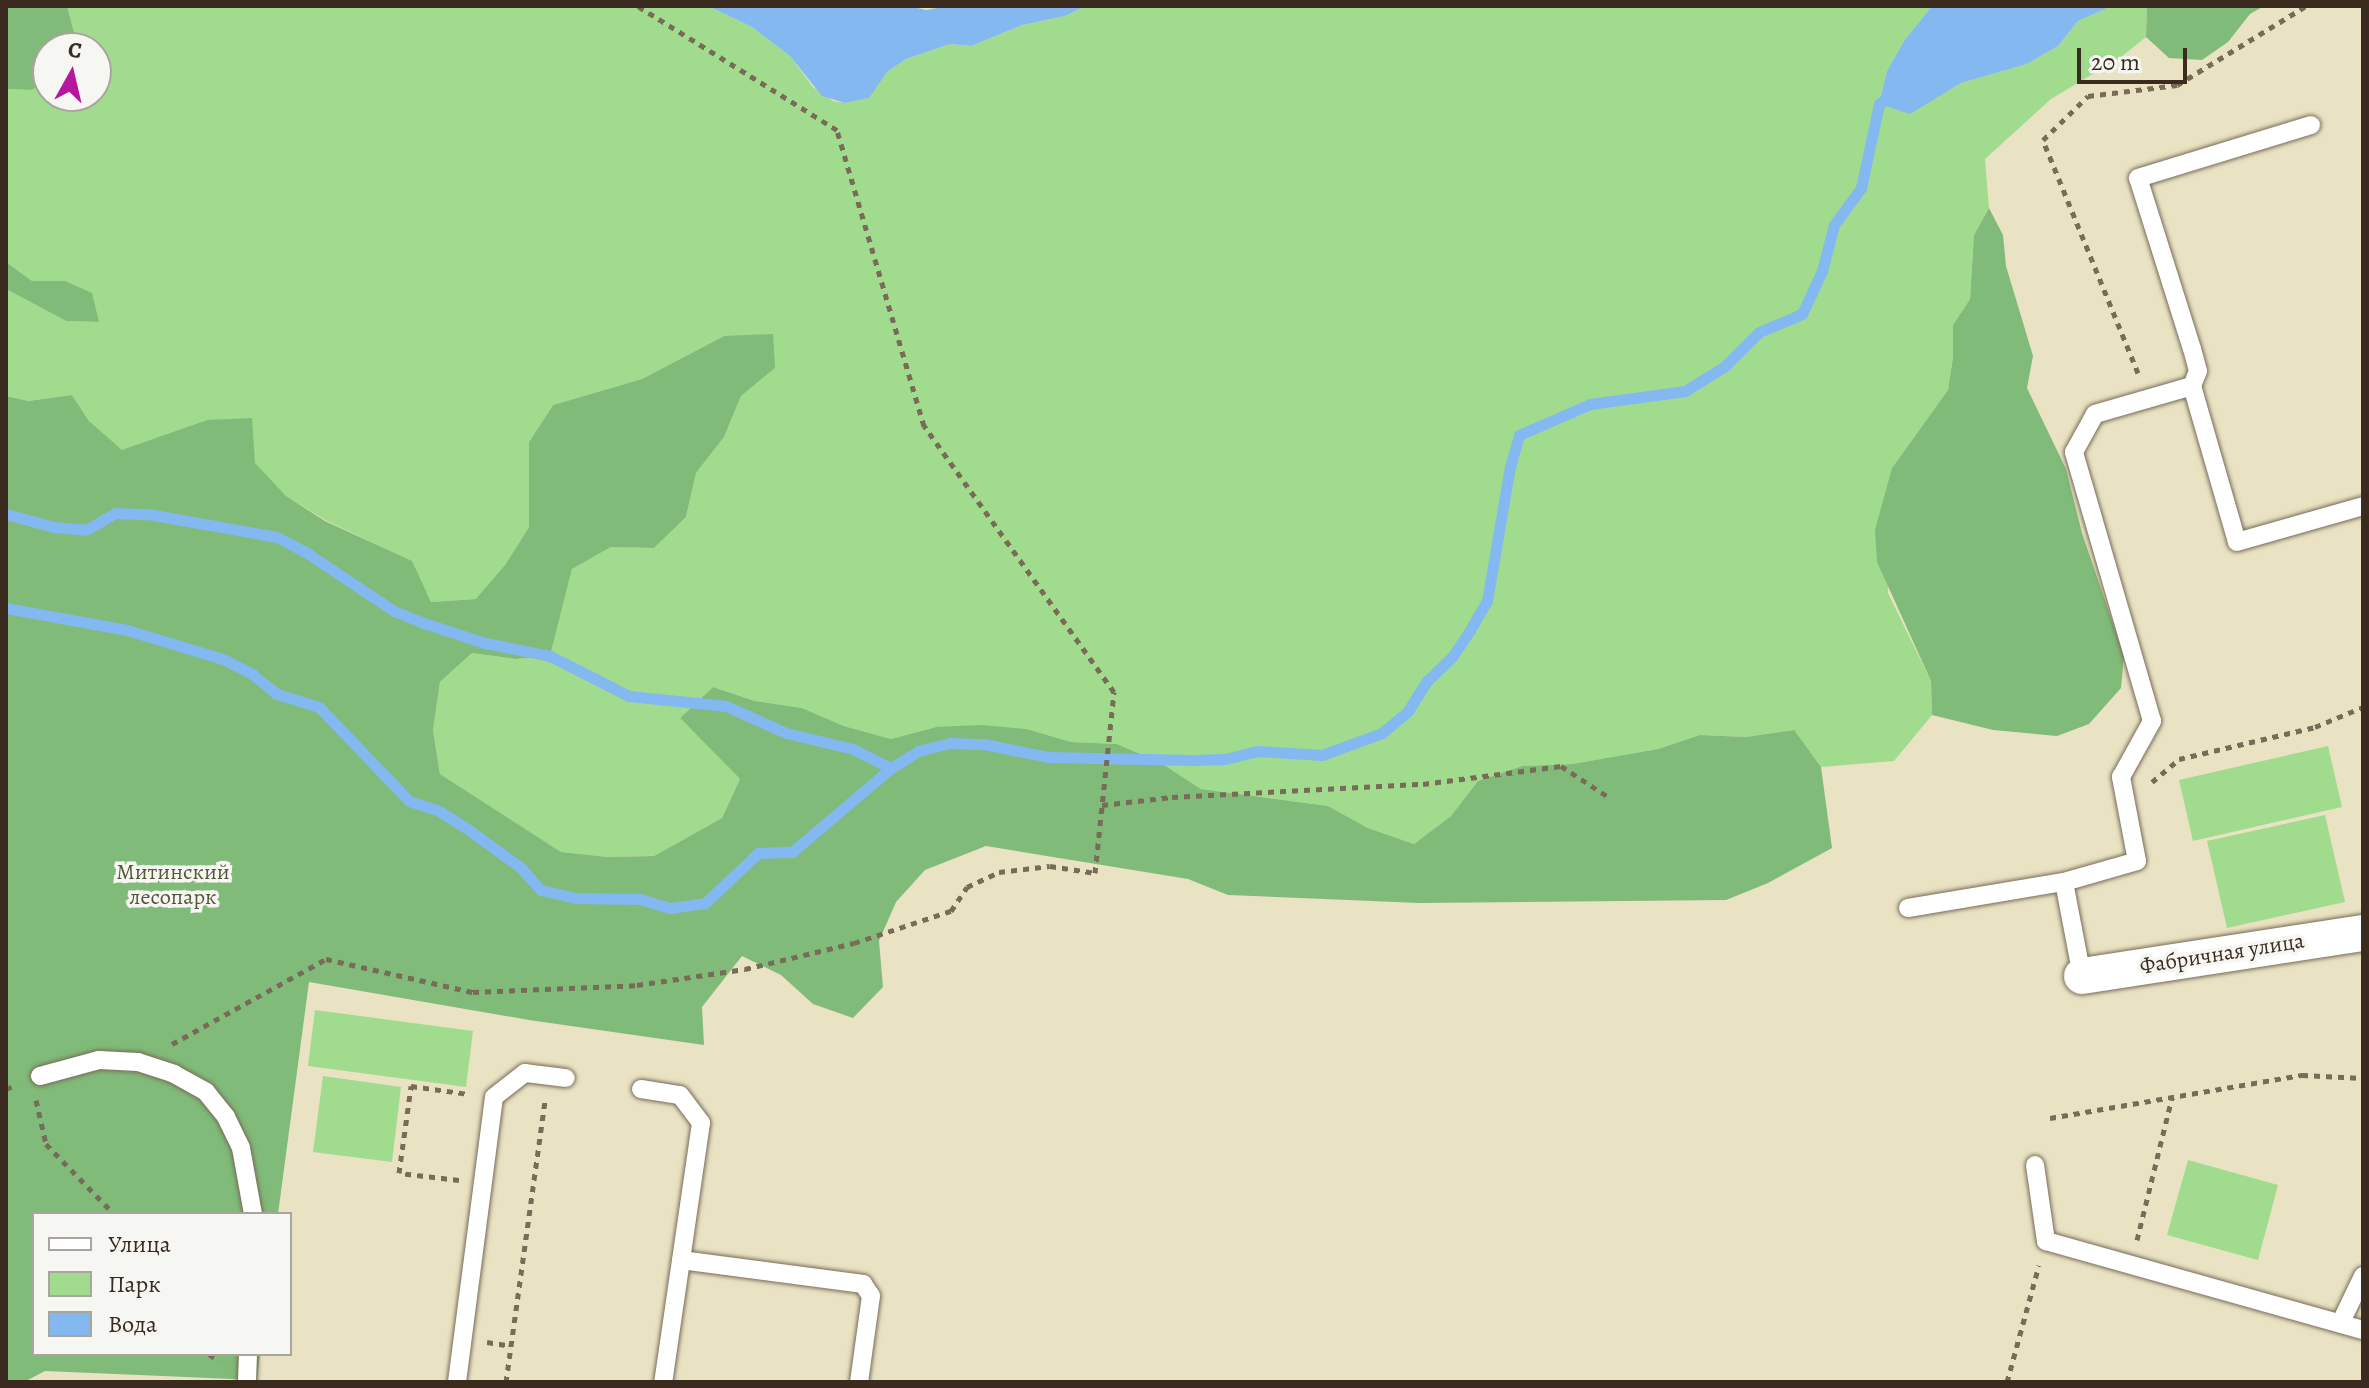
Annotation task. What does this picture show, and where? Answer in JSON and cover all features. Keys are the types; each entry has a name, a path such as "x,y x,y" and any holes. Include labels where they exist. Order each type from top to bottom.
{"street":[{"name":"Фабричная улица","path":"2082,976 2363,933"}],"lane":[{"path":"2311,125 2138,178 2198,371 2192,386 2237,542 2363,506"},
{"path":"1908,908 2064,882 2137,861 2121,777 2152,721 2074,452 2095,414 2192,386"},
{"path":"2064,882 2082,976"},
{"path":"37,1084 99,1060 138,1062 174,1074 206,1092 226,1117 241,1148 253,1212"},
{"path":"457,1382 494,1097 525,1073 557,1077"},
{"path":"641,1089 680,1095 701,1123 663,1382"},
{"path":"2035,1165 2046,1241 2363,1330"},
{"path":"681,1260 863,1284 871,1296 859,1382"},
{"path":"2341,1322 2363,1276"},
{"path":"247,1382 248,1356"}],"path":[{"path":"138,1062 326,959 473,992 637,985 745,969 854,943 951,911 967,887 999,872 1050,866 1095,873 1114,692 924,426 837,130 638,6"},
{"path":"2126,803 2179,759 2315,727 2363,707"},
{"path":"1102,805 1172,797 1423,784 1561,766 1610,798"},
{"path":"2050,1118 2302,1075 2363,1078"},
{"path":"507,1382 557,1077"},
{"path":"37,1084 46,1144 112,1212"},
{"path":"483,1184 399,1173 411,1086 494,1097"},
{"path":"2132,1264 2172,1097"},
{"path":"2007,1382 2046,1241"}],"green space":[{"path":"6,6 67,6 74,32 32,32 32,90 6,89"},
{"path":"67,6 708,6 752,27 790,56 813,87 833,101 845,103 868,98 887,72 906,59 950,44 971,46 1022,25 1065,16 1086,6 1932,6 1904,41 1887,71 1879,104 1910,113 1961,83 2027,64 2058,46 2078,21 2112,6 2147,6 2146,37 2121,57 2051,99 1985,159 1989,208 1974,235 1970,299 1953,325 1953,357 1948,390 1892,468 1888,593 1931,681 1932,715 1894,761 1821,767 1793,730 1746,737 1700,735 1658,749 1572,764 1522,766 1478,781 1451,816 1414,844 1368,828 1328,806 1201,789 1161,763 1117,744 1071,742 1027,729 936,727 891,739 844,726 802,708 755,701 713,687 680,718 740,779 722,818 654,856 608,857 561,852 440,774 433,730 440,682 472,653 516,659 550,656 572,569 611,547 654,548 686,517 696,473 724,437 741,396 775,368 724,336 642,379 553,405 529,442 529,527 505,565 477,599 431,602 411,561 325,520 286,496 207,420 122,451 89,421 72,395 27,401 6,396 6,289 66,321 99,322 65,281 32,281 6,262 6,89 32,90 32,112 112,112 112,32 74,32"},
{"path":"2147,6 2264,6 2250,14 2228,42 2202,60 2169,58 2146,37"},
{"path":"1989,208 2003,235 2006,266 2033,356 2027,388 2066,469 2082,533 2124,656 2121,688 2089,724 2057,736 1993,730 1932,715 1931,681 1877,562 1875,530 1892,468 1948,390 1953,357 1953,325 1970,299 1974,235"},
{"path":"6,262 32,281 65,281 92,293 99,322 66,321 6,289"},
{"name":"Митинский лесопарк","path":"773,334 775,368 741,396 724,437 696,473 686,517 654,548 611,547 572,569 550,656 516,659 472,653 440,682 433,730 440,774 561,852 608,857 654,856 722,818 740,779 680,718 713,687 755,701 802,708 844,726 891,739 936,727 981,725 1027,729 1071,742 1117,744 1161,763 1201,789 1328,806 1368,828 1414,844 1451,816 1478,781 1522,766 1572,764 1658,749 1700,735 1746,737 1794,730 1821,767 1832,848 1768,883 1726,900 1419,903 1228,895 1188,879 986,846 925,870 896,902 879,941 883,987 853,1018 813,1004 781,975 742,956 702,1007 704,1045 529,1020 309,982 278,1212 32,1212 32,1356 260,1356 257,1380 45,1371 24,1382 6,1382 6,396 28,401 72,395 89,421 122,450 207,420 252,418 255,463 286,496 325,521 412,561 431,602 476,599 505,565 529,527 529,442 553,405 642,379 724,336"},
{"path":"2328,746 2342,807 2193,841 2179,780"},
{"path":"2325,815 2345,902 2227,928 2207,841"},
{"path":"315,1010 473,1031 466,1087 308,1066"},
{"path":"323,1076 401,1087 392,1162 313,1152"},
{"path":"2188,1160 2278,1185 2258,1260 2167,1235"}],"water":[{"path":"708,6 909,6 926,10 948,6 1086,6 1065,16 1022,25 971,46 950,44 906,59 887,72 869,98 845,103 822,96 790,56 752,27"},
{"path":"1932,6 2112,6 2078,21 2058,46 2027,64 1961,83 1910,114 1879,104 1887,71 1904,41"}],"waterway":[{"path":"6,514 54,527 86,530 115,513 148,514 277,537 307,553 394,611 424,623 485,643 550,656 629,696 726,706 786,733 853,749 891,768 918,751 950,743 984,744 1048,757 1193,760 1225,759 1257,751 1322,755 1382,733 1408,711 1427,681 1452,657 1470,630 1487,601 1510,467 1519,435 1590,404 1685,391 1725,366 1759,332 1802,314 1822,271 1834,225 1861,188 1879,104 1889,96"},
{"path":"6,608 127,630 223,659 252,674 277,694 319,707 409,801 439,811 466,828 520,867 541,890 575,898 640,899 670,908 705,903 758,853 792,852 891,768"}]}
